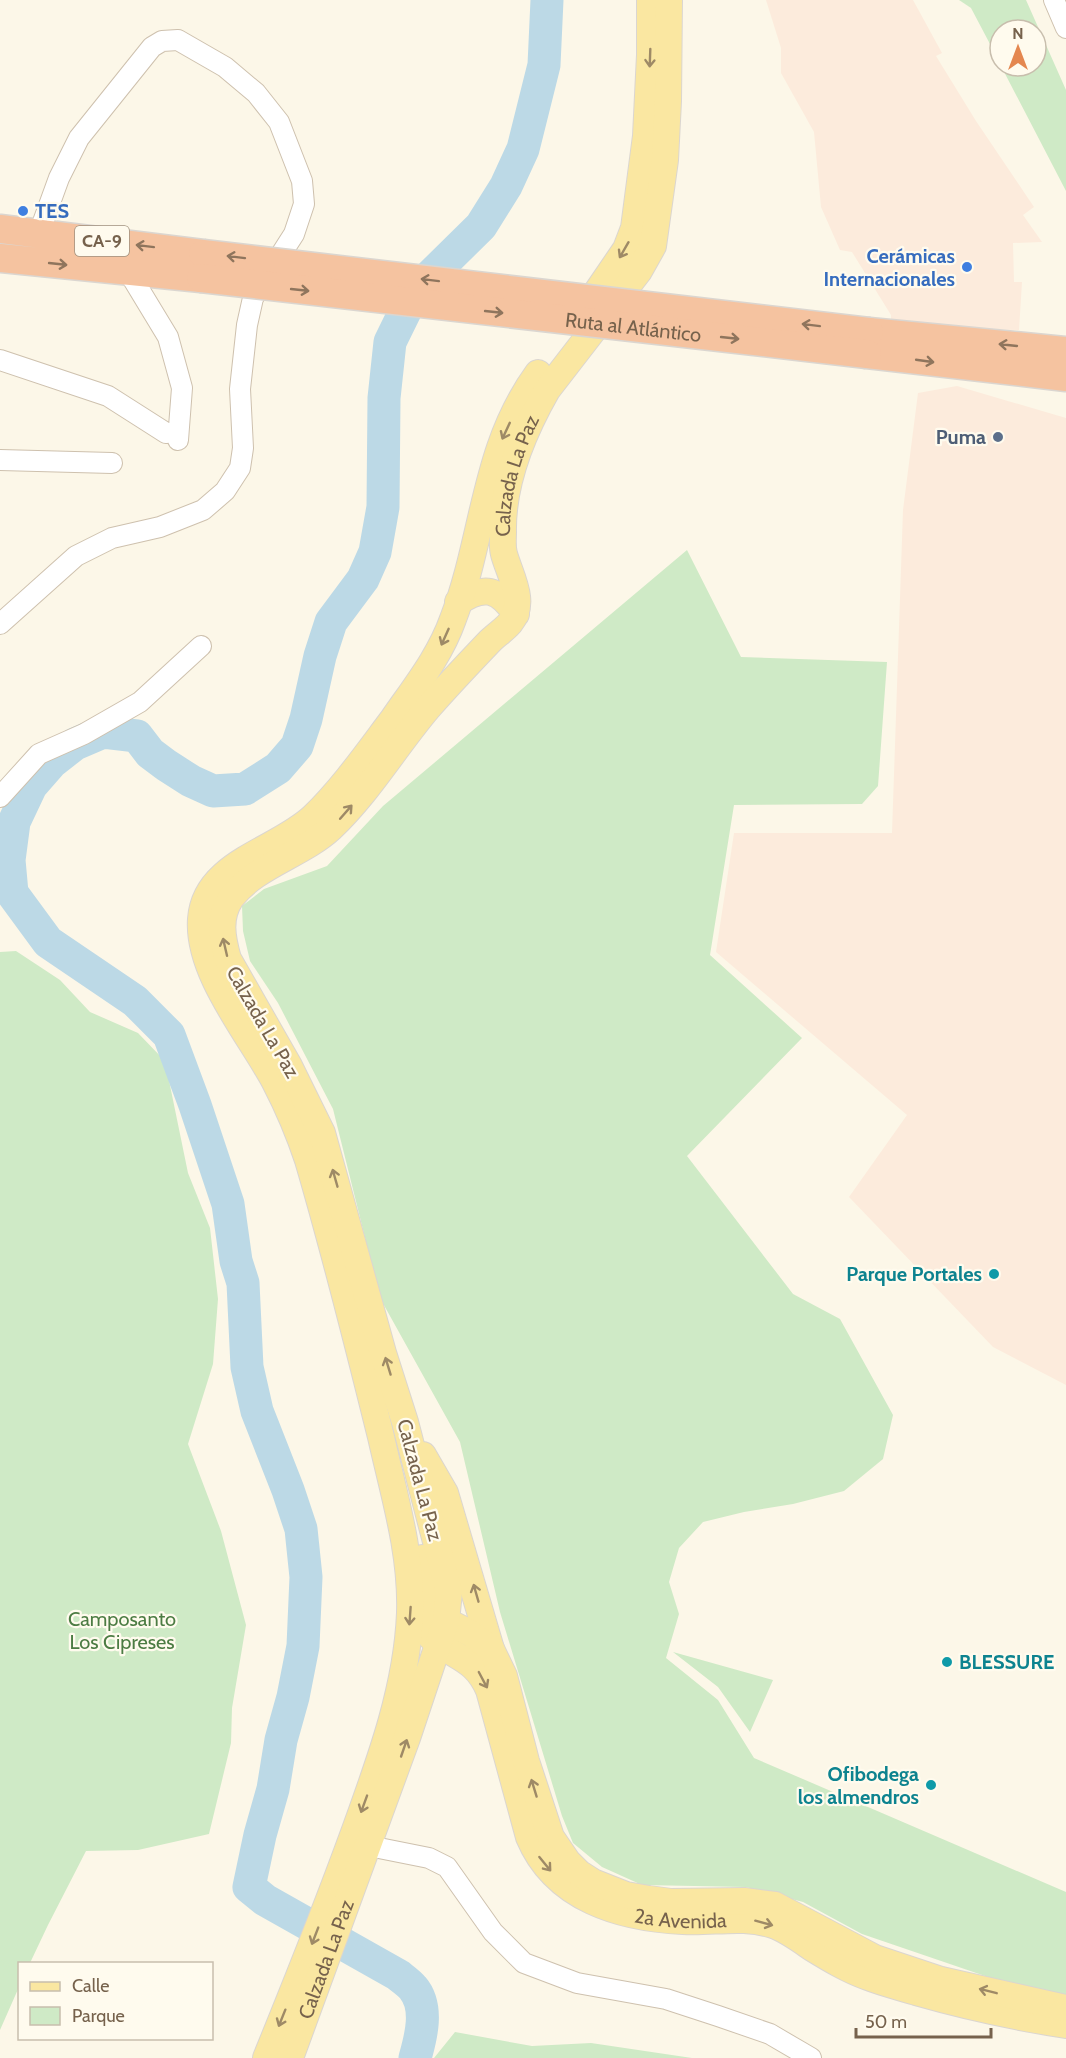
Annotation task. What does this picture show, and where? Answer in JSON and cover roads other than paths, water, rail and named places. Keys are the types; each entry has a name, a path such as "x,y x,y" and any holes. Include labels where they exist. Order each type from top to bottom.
{"highway":[{"name":"CA-9","path":"0,229 39,233 202,266"},
{"name":"CA-9","path":"0,258 128,271 202,266"},
{"name":"Ruta al Atlántico","path":"202,266 868,343 1066,377"},
{"name":"Ruta al Atlántico","path":"868,343 1066,351"}],"main road":[{"name":"Calzada La Paz","path":"290,2058 309,1980 340,1897 395,1708 406,1653 410,1616 407,1557 400,1516 362,1357 300,1136 275,1083 211,975 201,939 201,921 206,899 218,879 226,871 306,824 330,798 370,750 437,654 454,618 491,472 511,421 535,378 626,249 634,228 646,136 650,64 650,0"},
{"name":"Calzada La Paz","path":"340,1897 369,1846 442,1633 449,1602 448,1582 405,1422 383,1353 322,1133 289,1066 228,959 223,941 223,918 230,900 245,883 311,843 341,818 426,710 516,614 518,597 503,551 502,529 507,494 519,452 547,390 639,271 653,246 665,160 669,0"},
{"path":"459,602 479,591 489,592 500,596 516,614"},
{"path":"405,1422 445,1493 491,1649"},
{"path":"400,1516 420,1548 428,1593 429,1632 442,1633"},
{"name":"2a Avenida","path":"442,1633 470,1633 491,1649 504,1676 526,1761 551,1837 568,1862 593,1882 626,1895 671,1902 744,1901 775,1905 875,1958 941,1980 1066,2008"},
{"name":"2a Avenida","path":"442,1633 460,1656 482,1675 489,1690 529,1837 536,1853 556,1878 582,1897 621,1912 653,1918 683,1921 756,1920 792,1934 830,1959 869,1978 981,2009 1066,2025"},
{"name":"Calzada La Paz","path":"266,2058 309,1980"}],"street":[{"path":"1054,0 1066,28"},
{"path":"0,624 76,556 112,538 160,527 203,510 225,491 240,468 243,448 240,389 247,325 253,298 294,234 304,204 302,181 279,122 256,93 225,67 178,40 162,41 152,47 79,138 59,178 39,233"},
{"path":"0,360 108,396 172,436 183,388 168,337 128,271"},
{"path":"0,460 112,462"},
{"path":"0,797 39,754 84,734 140,702 201,646"},
{"path":"369,1846 429,1858 447,1867 493,1932 524,1963 577,1983 666,1999 718,2016 770,2034 811,2058"}],"waterway":[{"path":"415,2058 421,2032 422,2013 418,1996 411,1986 398,1975 265,1900 249,1887 273,1789 281,1740 293,1697 303,1646 306,1577 301,1529 257,1411 247,1367 243,1283 236,1261 228,1204 169,1035 135,1001 48,942 12,893 9,860 14,822 31,786 52,762 75,744 103,732 137,736 150,753 166,765 191,781 213,791 245,789 278,768 297,746 331,622 363,579 375,552 383,507 384,398 390,342 415,291 481,226 506,186 523,149 544,65 547,0"}],"place":[{"name":"TES","path":"23,211"},
{"name":"Cerámicas Internacionales","path":"967,267"},
{"name":"Puma","path":"998,437"},
{"name":"Parque Portales","path":"994,1274"},
{"name":"BLESSURE","path":"947,1662"},
{"name":"Ofibodega los almendros","path":"931,1785"}],"park label":[{"name":"Camposanto Los Cipreses","path":"122,1630"}]}
